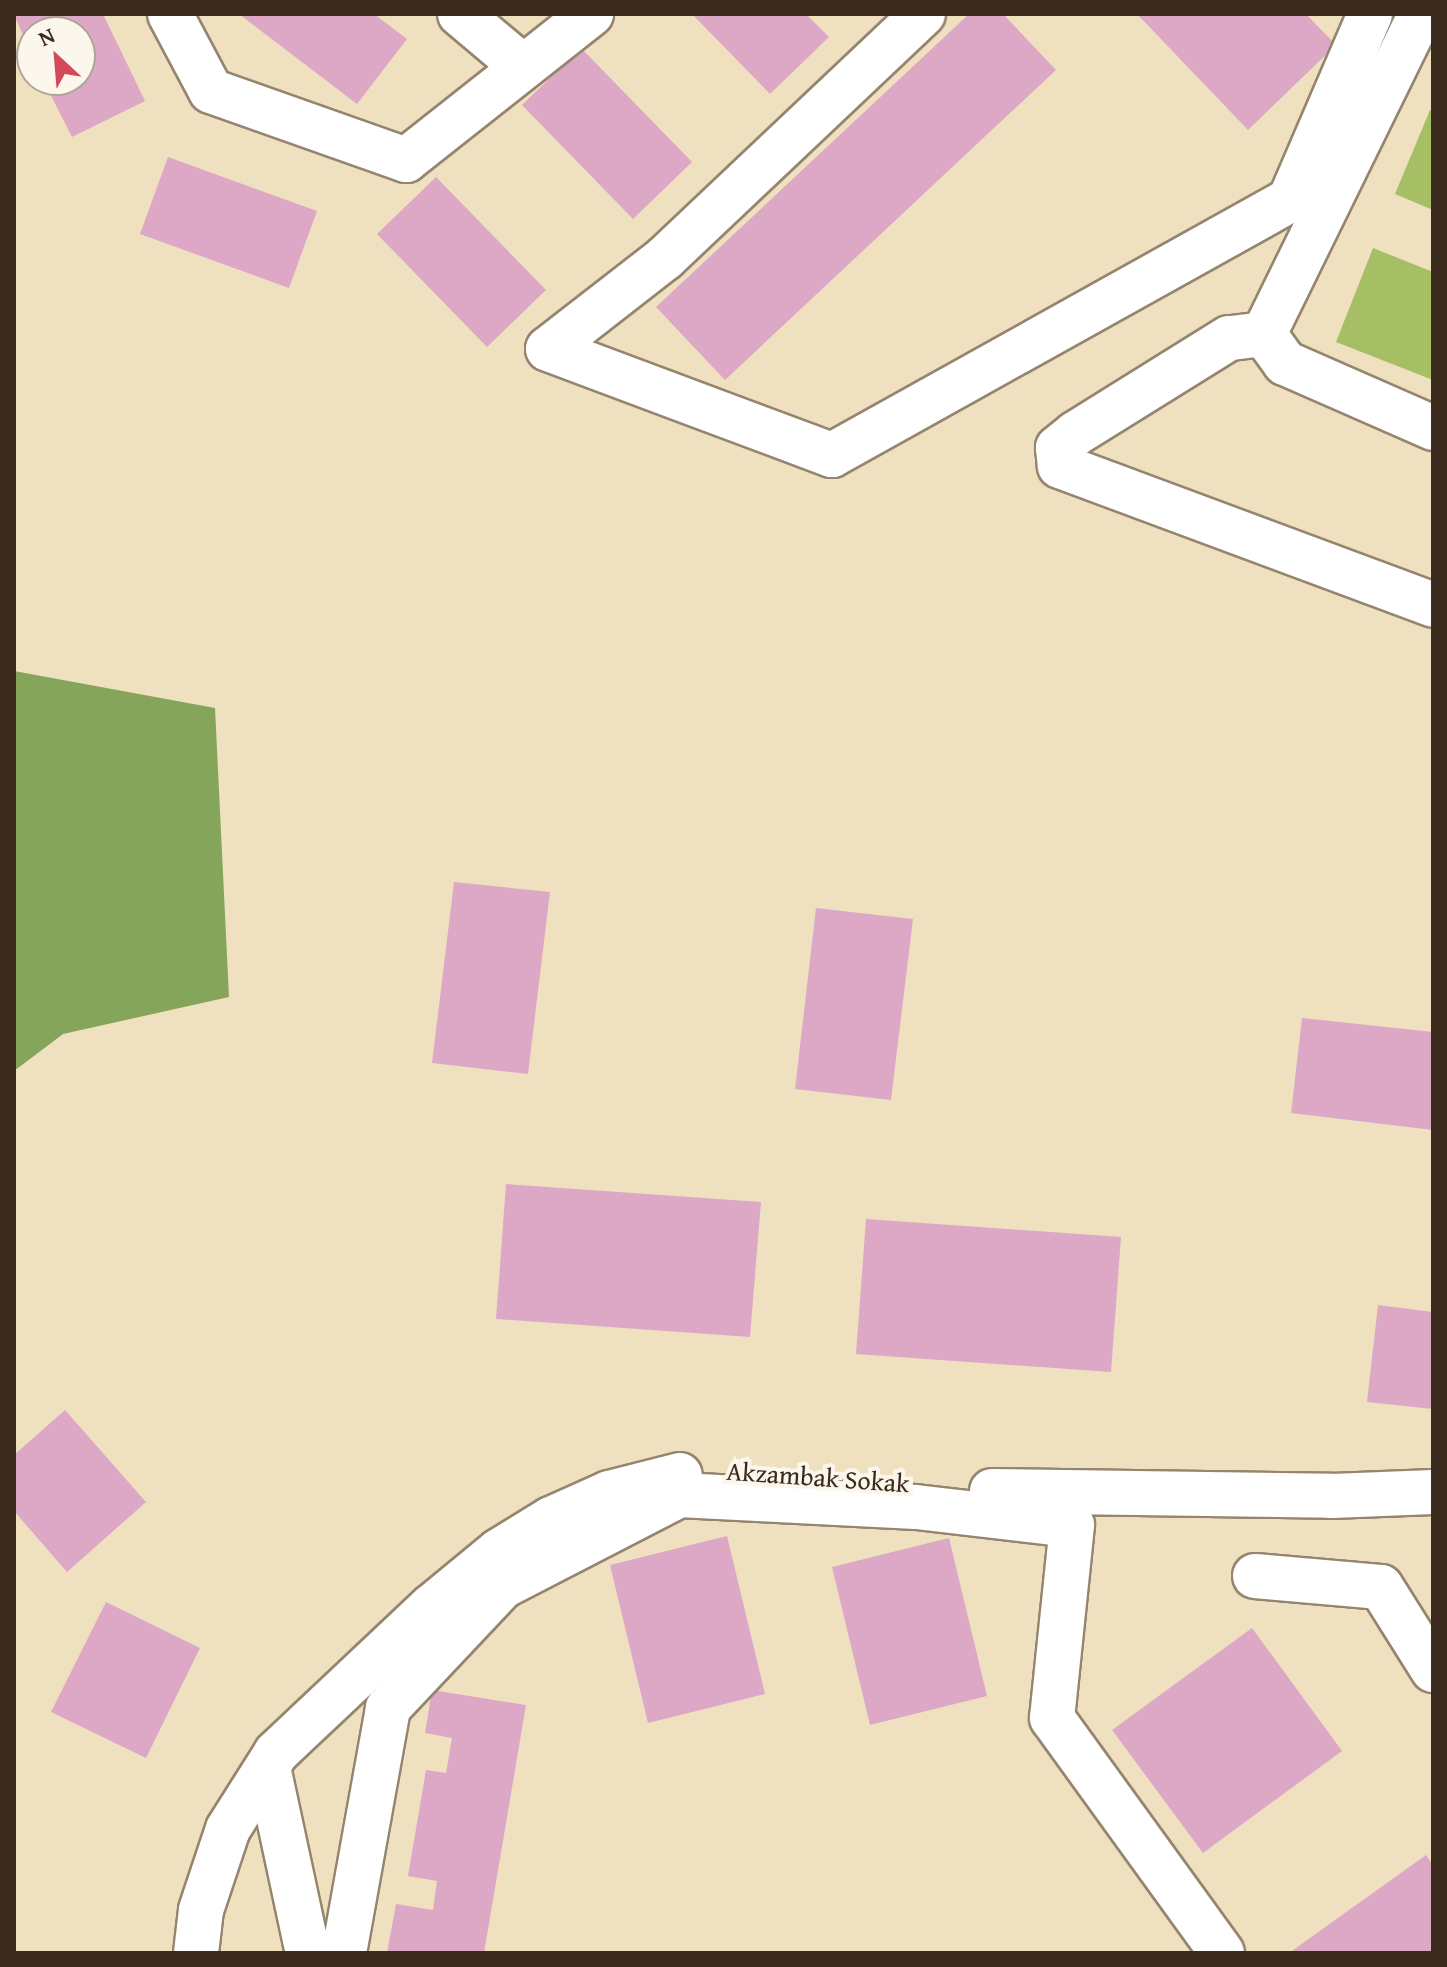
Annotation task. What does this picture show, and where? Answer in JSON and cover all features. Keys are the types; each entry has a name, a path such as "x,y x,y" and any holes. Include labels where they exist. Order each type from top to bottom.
{"street":[{"path":"170,14 211,91 406,160 591,14"},
{"path":"460,14 522,66"},
{"path":"923,14 665,258 548,349 832,455 1290,200 1370,14"},
{"path":"1264,334 1421,14"},
{"path":"1264,334 1285,363 1433,428"},
{"path":"1264,334 1229,338 1075,434 1058,448 1060,466 1433,605"},
{"name":"Akzambak Sokak","path":"196,1953 201,1910 228,1829 268,1767 420,1617 499,1551 551,1519 609,1493 670,1477 733,1468 990,1491 1332,1496 1433,1492"},
{"path":"344,1953 388,1708 503,1586 679,1495 916,1507 1072,1525 1052,1718 1222,1953"},
{"path":"1255,1576 1381,1587 1433,1670"},
{"path":"268,1767 307,1949 327,1953"}],"green space":[{"path":"1430,110 1433,111 1433,210 1395,194"},
{"path":"1373,248 1433,272 1433,380 1336,342"},
{"path":"14,671 215,708 229,997 63,1034 14,1071"}],"building":[{"path":"14,14 103,14 145,101 72,137 51,96 96,96 96,16 16,16 16,19"},
{"path":"239,14 374,14 407,39 357,104"},
{"path":"692,14 806,14 829,37 770,94"},
{"path":"969,14 1003,14 1056,70 725,380 656,307"},
{"path":"1137,14 1306,14 1336,45 1248,130"},
{"path":"581,48 692,162 633,219 522,105"},
{"path":"168,157 317,211 289,288 140,234"},
{"path":"436,177 546,290 487,347 377,234"},
{"path":"454,882 550,892 528,1074 432,1063"},
{"path":"816,908 913,919 891,1100 795,1089"},
{"path":"1302,1018 1433,1032 1433,1130 1291,1113"},
{"path":"506,1184 761,1202 750,1337 496,1319"},
{"path":"866,1219 1121,1237 1111,1372 856,1354"},
{"path":"1378,1305 1433,1312 1433,1409 1367,1402"},
{"path":"65,1410 146,1502 67,1572 14,1511 14,1455"},
{"path":"727,1536 765,1694 648,1723 610,1565"},
{"path":"949,1538 987,1696 870,1725 832,1567"},
{"path":"106,1602 200,1648 146,1758 51,1712"},
{"path":"1252,1628 1342,1751 1203,1853 1112,1730"},
{"path":"432,1690 526,1705 484,1953 387,1953 396,1904 433,1910 437,1881 408,1876 426,1770 446,1773 452,1738 425,1733"},
{"path":"1426,1855 1433,1865 1433,1953 1289,1953"}]}
